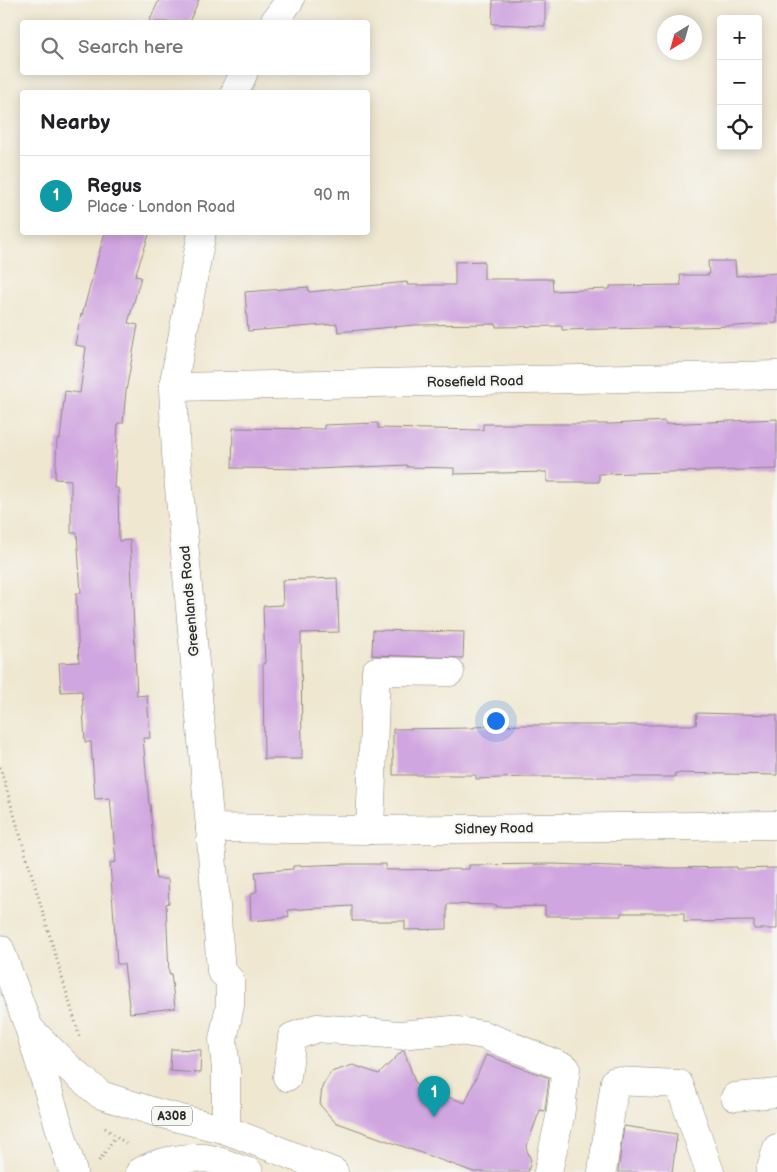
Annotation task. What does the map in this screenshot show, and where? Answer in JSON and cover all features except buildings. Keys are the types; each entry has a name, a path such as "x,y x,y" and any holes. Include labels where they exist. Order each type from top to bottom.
{"main road":[{"path":"275,20 290,0"},
{"path":"236,90 243,75"},
{"name":"Greenlands Road","path":"201,235 173,387 176,454 222,971 230,980 230,1005 223,1040 226,1070 226,1130"},
{"name":"Rosefield Road","path":"173,387 777,375"},
{"path":"370,830 376,671 450,672"},
{"name":"Sidney Road","path":"210,828 370,830 777,825"},
{"path":"0,949 84,1170"},
{"name":"A308","path":"29,1028 68,1068 101,1095 158,1113 226,1130 334,1172"},
{"path":"287,1077 292,1037 317,1028 400,1035 452,1030 484,1034 566,1068 560,1117 548,1172"},
{"path":"602,1172 614,1081 679,1084 710,1172"},
{"path":"736,1097 777,1093"},
{"path":"770,1172 777,1148"},
{"path":"140,1172 165,1161 205,1158 249,1172"}],"path":[{"path":"0,767 83,1047"},
{"path":"84,1170 115,1136"}],"place":[{"name":"Regus","path":"434,1117"}]}
